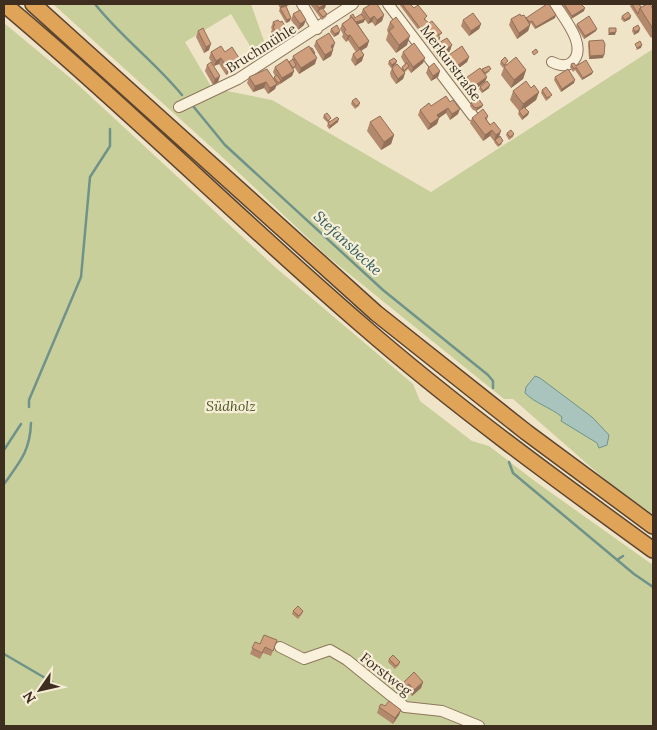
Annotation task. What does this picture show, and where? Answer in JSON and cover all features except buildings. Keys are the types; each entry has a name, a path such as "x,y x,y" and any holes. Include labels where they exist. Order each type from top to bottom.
{"highway":[{"path":"4,4 102,89 318,288 388,347 514,448 653,550"},
{"path":"33,4 156,113 319,264 376,313 534,438 653,526"}],"street":[{"path":"302,4 317,29"},
{"name":"Bruchmühle","path":"179,107 238,79 353,4"},
{"name":"Merkurstraße","path":"388,4 474,116"},
{"path":"552,62 568,64 575,58 577,48 574,35 555,4"},
{"path":"650,4 653,9"},
{"name":"Forstweg","path":"280,647 304,659 330,650 347,660 405,707 442,711 479,726"}],"green space":[{"path":"53,4 251,4 269,55 259,61 231,14 185,42 212,88 272,100 431,192 653,49 653,514 616,489 513,399 504,399 327,256 220,155"},
{"name":"Südholz","path":"4,23 74,81 275,267 413,384 420,401 472,441 489,446 536,482 653,565 653,726 4,726"}],"water":[{"path":"535,376 592,417 609,435 607,445 599,448 597,443 561,421 562,417 525,393 526,387"}],"waterway":[{"name":"Stefansbecke","path":"95,4 182,95"},
{"name":"Stefansbecke","path":"193,106 225,145 383,290 488,375 493,381 493,388"},
{"path":"29,407 29,400 81,277 90,177 110,146 110,129"},
{"path":"4,484 23,456 29,441 31,423"},
{"path":"4,450 21,424"},
{"name":"Stefansbecke","path":"509,462 513,473 634,574 653,587"},
{"name":"Stefansbecke","path":"617,560 623,556"},
{"path":"4,654 52,682"}]}
